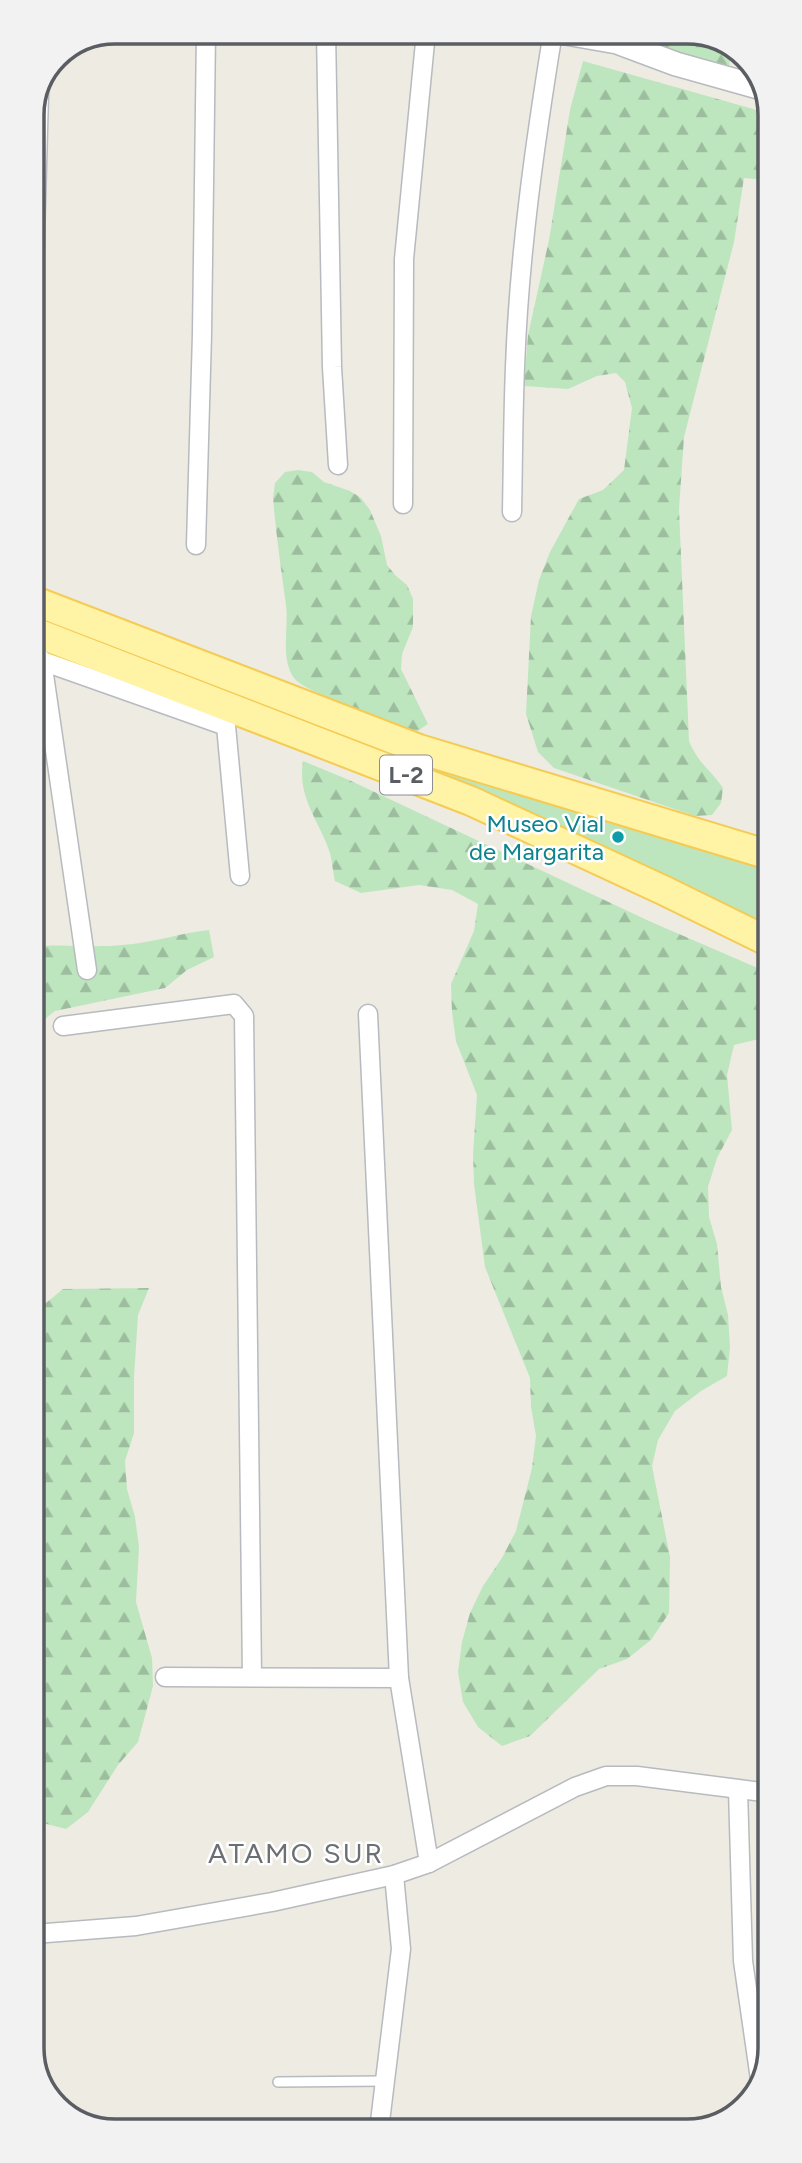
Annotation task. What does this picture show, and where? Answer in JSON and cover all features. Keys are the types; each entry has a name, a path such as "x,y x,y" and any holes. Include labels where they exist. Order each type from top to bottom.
{"main road":[{"name":"L-2","path":"44,605 419,749 758,852"},
{"name":"L-2","path":"44,636 471,801 758,937"}],"street":[{"path":"196,545 206,44"},
{"path":"326,44 332,368 338,465"},
{"path":"402,504 404,259 425,44"},
{"path":"512,512 515,365 524,248 551,44"},
{"path":"620,44 676,64 751,85"},
{"path":"44,657 226,726 240,877"},
{"path":"44,698 87,970"},
{"path":"63,1026 234,1004 244,1016 252,1677"},
{"path":"368,1014 399,1678 429,1863"},
{"path":"165,1677 399,1678"},
{"path":"44,1933 136,1926 272,1902 394,1875 429,1863 575,1787 606,1776 637,1776 758,1792"},
{"path":"738,1790 743,1961 757,2060"},
{"path":"380,2119 401,1949 394,1875"}],"lane":[{"path":"278,2082 384,2081"}],"green space":[{"path":"639,44 691,44 714,49 730,59 728,74"},
{"path":"583,61 758,110 758,179 744,178 734,242 684,437 679,509 689,741 700,761 723,788 721,803 712,815 695,816 554,768 538,752 526,714 531,616 539,580 550,552 579,499 603,490 624,470 632,408 625,382 616,373 597,376 568,389 524,386 528,335 549,240 570,110"},
{"path":"285,472 312,472 324,482 361,498 370,510 381,536 387,565 407,585 413,599 413,627 402,654 401,669 428,724 416,732 315,692 294,678 290,670 286,652 287,614 273,498 275,483"},
{"name":"Museo Vial de Margarita","path":"414,758 511,792 758,865 758,924 411,765"},
{"path":"303,761 649,921 758,968 758,1039 734,1045 727,1075 732,1130 717,1158 708,1187 709,1217 717,1244 721,1287 728,1315 730,1347 727,1376 675,1411 658,1440 652,1466 670,1557 669,1613 651,1640 627,1659 599,1669 530,1736 502,1746 478,1727 463,1702 458,1672 470,1613 516,1531 532,1468 536,1436 530,1378 485,1267 474,1184 477,1095 456,1041 452,1012 451,984 474,931 478,904 452,890 419,885 361,893 335,881 330,853 306,798"},
{"path":"209,930 214,957 187,970 165,988 55,1011 44,1020 44,946 122,945"},
{"path":"149,1288 138,1315 134,1433 125,1461 127,1489 135,1517 139,1547 136,1602 152,1658 153,1686 138,1742 118,1765 88,1812 66,1829 44,1823 44,1305 63,1289"}],"place":[{"name":"Museo Vial de Margarita","path":"618,837"}],"district":[{"name":"ATAMO SUR","path":"296,1853"}]}
